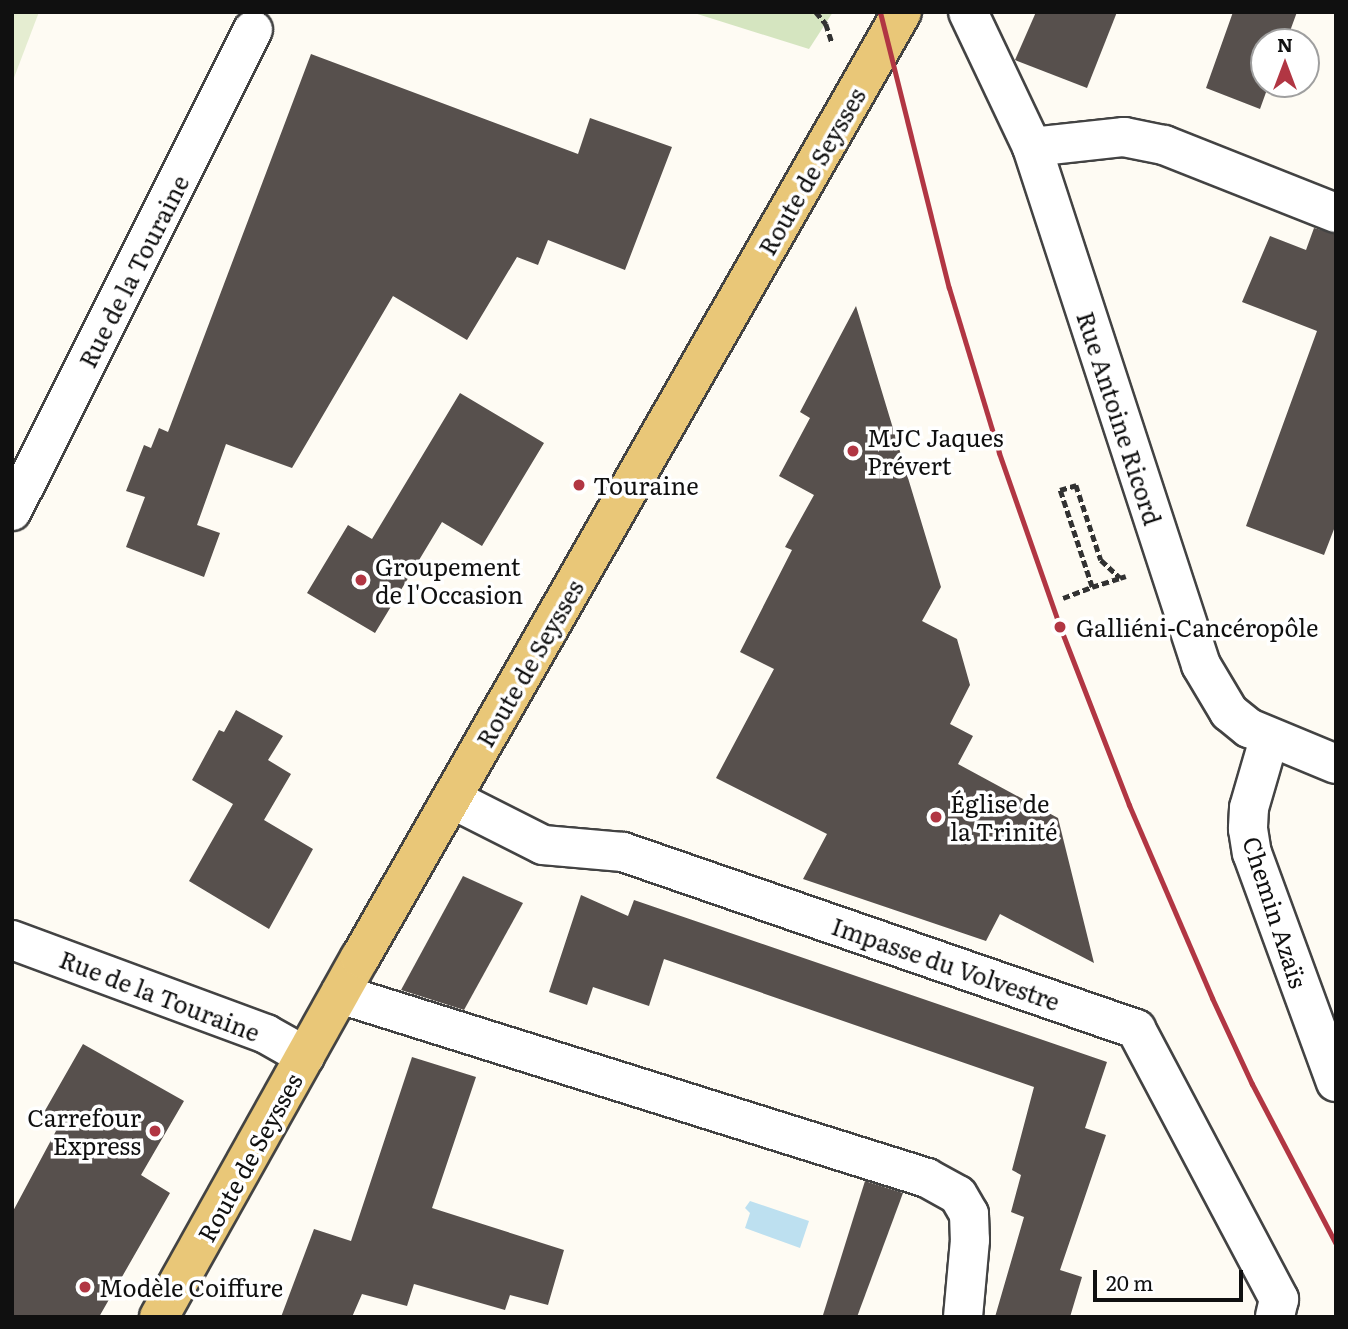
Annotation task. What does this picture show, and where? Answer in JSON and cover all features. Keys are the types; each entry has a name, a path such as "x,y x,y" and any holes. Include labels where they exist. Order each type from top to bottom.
{"main road":[{"name":"Route de Seysses","path":"159,1317 340,994 902,12"}],"street":[{"name":"Rue Antoine Ricord","path":"968,12 1032,148 1189,635 1212,687 1229,712 1269,738 1336,764"},
{"name":"Rue de la Touraine","path":"12,511 253,30"},
{"path":"1032,148 1124,138 1164,145 1336,213"},
{"name":"Chemin Azaïs","path":"1269,738 1249,808 1248,829 1252,853 1336,1082"},
{"name":"Impasse du Volvestre","path":"452,799 542,845 623,852 1136,1029 1279,1299 1275,1317"},
{"name":"Rue de la Touraine","path":"12,940 266,1034 305,1056"},
{"path":"340,994 927,1178 958,1195 969,1214 971,1240 964,1317"}],"path":[{"path":"1092,587 1060,490 1076,485 1101,560 1120,578"},
{"path":"1063,598 1167,563"}],"green space":[{"path":"12,12 39,12 12,83"},
{"path":"691,12 833,12 809,49"}],"water":[{"path":"750,1201 809,1221 800,1248 745,1228 750,1213 745,1208"}],"building":[{"path":"1036,12 1117,12 1087,88 1015,60"},
{"path":"1233,12 1297,12 1291,28 1250,28 1250,98 1264,98 1260,109 1206,88"},
{"path":"311,54 578,154 590,118 672,147 625,270 548,240 538,265 517,257 467,340 393,296 292,468 226,444 197,525 220,533 204,577 126,547 145,497 126,491 144,445 151,448 159,428 168,432"},
{"path":"1314,228 1336,234 1336,524 1324,555 1246,526 1317,331 1242,302 1270,236 1306,250"},
{"path":"856,306 941,587 922,621 957,639 970,685 950,724 973,736 958,764 1058,818 1094,963 1000,914 986,941 803,879 827,834 716,778 774,669 740,652 792,550 785,547 814,495 779,476 810,418 800,412"},
{"path":"460,393 544,443 482,546 442,522 375,633 307,593 348,525 372,539"},
{"path":"236,710 283,736 268,760 291,774 264,820 313,849 269,929 189,881 233,804 192,780 219,730 224,732"},
{"path":"463,876 523,903 464,1010 401,990"},
{"path":"581,895 628,916 634,900 1107,1062 1085,1128 1106,1135 1060,1270 1082,1277 1070,1317 995,1317 1024,1217 1011,1212 1021,1175 1012,1170 1034,1087 664,959 649,1006 593,987 587,1005 549,992"},
{"path":"83,1044 184,1101 141,1175 170,1193 99,1317 12,1317 12,1213 56,1131 39,1121"},
{"path":"412,1057 476,1077 432,1208 564,1250 548,1305 510,1295 505,1310 414,1284 407,1306 362,1294 352,1317 281,1317 314,1229 351,1241"},
{"path":"865,1181 903,1193 857,1317 828,1317 823,1315"}],"railway":[{"path":"880,12 949,288 999,453 1060,627 1129,805 1212,998 1252,1084 1336,1244"}],"place":[{"name":"MJC Jaques Prévert","path":"853,451"},
{"name":"Touraine","path":"579,485"},
{"name":"Groupement de l'Occasion","path":"361,580"},
{"name":"Galliéni-Cancéropôle","path":"1060,627"},
{"name":"Église de la Trinité","path":"936,817"},
{"name":"Carrefour Express","path":"155,1131"},
{"name":"Modèle Coiffure","path":"85,1287"}]}
